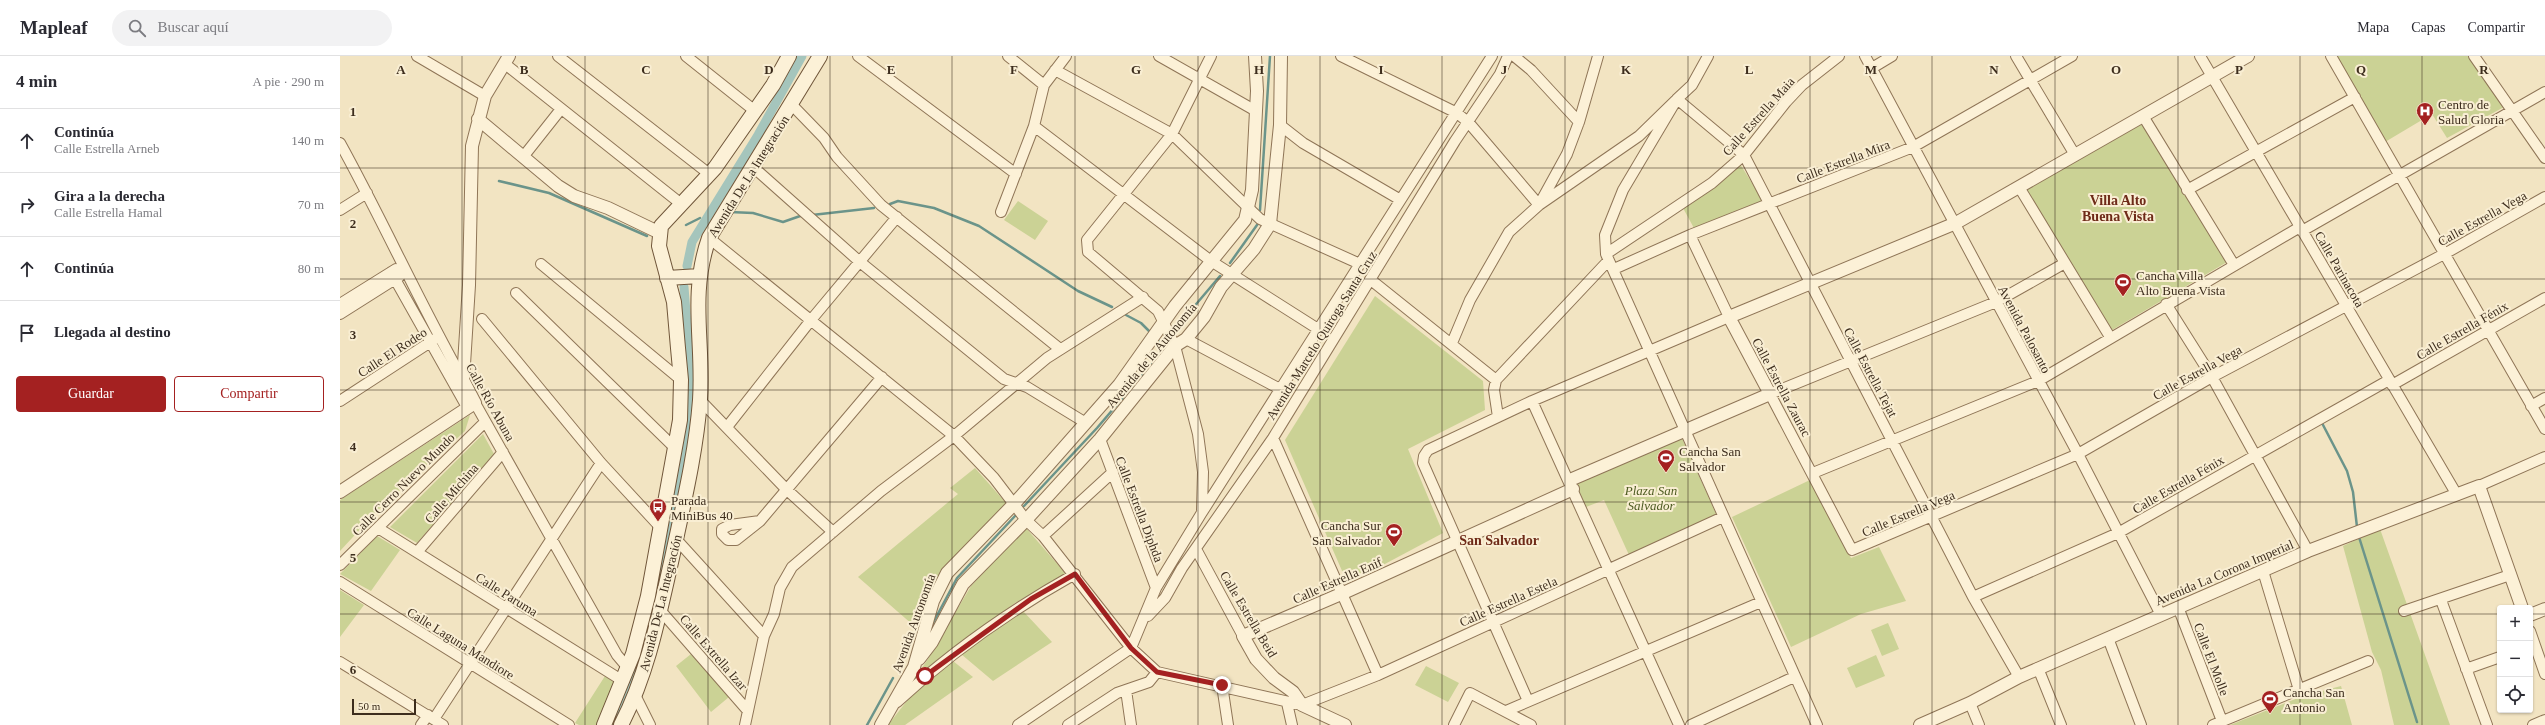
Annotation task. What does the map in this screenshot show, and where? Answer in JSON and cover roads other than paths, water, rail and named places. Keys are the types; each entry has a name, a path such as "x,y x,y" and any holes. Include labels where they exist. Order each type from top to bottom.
{"main road":[{"path":"660,233 661,226 680,203 708,173 715,168 755,111 788,56"},
{"name":"Avenida De La Integración","path":"621,725 636,697 660,610 676,539 692,455 700,400 696,307 702,258 710,238 752,166 792,105 820,56"},
{"name":"Avenida De La Integración","path":"604,725 625,674 648,596 676,449 681,380 674,302 659,246 660,233"},
{"path":"667,278 700,276"}],"street":[{"path":"417,56 485,96"},
{"path":"558,56 708,173"},
{"path":"686,56 755,111"},
{"path":"858,56 1016,174"},
{"path":"1008,56 1044,85"},
{"path":"1001,212 1034,126 1044,85 1066,56"},
{"path":"1159,56 1256,111"},
{"path":"1201,514 1203,478 1198,434 1174,346 1158,311 1088,252 1087,240 1172,134 1211,56"},
{"name":"Avenida de la Autonomía","path":"1014,504 1124,379 1163,324 1211,261 1245,220 1249,210 1256,111 1255,56"},
{"name":"Avenida de la Autonomía","path":"914,667 932,642 963,584 1026,520 1100,439 1174,346 1186,339 1204,317 1221,286 1232,276 1254,250 1270,224 1280,124 1281,56"},
{"path":"1341,56 1359,60 1457,113 1469,123 1539,205"},
{"name":"Avenida Marcelo Quiroga Santa Cruz","path":"1131,648 1144,620 1156,588 1201,514 1360,264 1399,199 1457,113 1492,56"},
{"name":"Avenida Marcelo Quiroga Santa Cruz","path":"1144,620 1165,598 1196,549 1273,438 1455,141 1469,123 1500,74 1508,56"},
{"path":"1514,56 1531,70 1579,122"},
{"path":"1539,205 1567,154 1579,122 1598,56"},
{"path":"1452,343 1470,300 1509,232 1539,205 1639,136 1692,85 1708,56"},
{"name":"Avenida Palosanto","path":"1865,56 1913,147 1956,223 2161,615"},
{"path":"1872,68 1892,56"},
{"path":"2016,56 2075,155"},
{"name":"Calle Estrella Mira","path":"1614,269 1690,235 1913,147 2072,56"},
{"name":"Calle Parinacota","path":"2200,56 2457,495"},
{"path":"1528,701 1494,622 1456,540 1424,463 1424,456 1428,450 1532,401 1649,349 1956,223 2248,56"},
{"path":"2330,56 2446,253 2545,429"},
{"path":"2474,56 2545,158"},
{"name":"Calle Estrella Maia","path":"1496,380 1607,258 1675,207 1712,183 1744,155 1786,102 1802,85 1833,58"},
{"path":"463,380 469,285 472,146 485,96 507,60 561,109 680,203"},
{"path":"1055,70 1172,134 1249,210 1270,224 1360,264"},
{"path":"1813,473 2038,380 2110,336 2234,265 2545,92"},
{"path":"2187,190 2355,97"},
{"path":"1677,99 1623,190 1605,234 1607,258 1614,269 1684,431 1817,725"},
{"name":"Calle Estrella Tejat","path":"1677,99 1744,155 1771,203 1851,362 1933,517 1973,597 2019,677"},
{"path":"792,105 824,138 863,187 897,217 1060,349"},
{"path":"523,157 561,109"},
{"path":"2143,116 2234,265"},
{"path":"478,119 523,157 574,196 608,208 660,233"},
{"path":"1280,124 1303,143 1399,199"},
{"path":"1034,126 1211,261 1232,276 1318,329"},
{"name":"Calle Río Abuna","path":"340,143 367,193 435,340 463,380 471,405 485,422 504,452 551,539 617,655 625,674"},
{"path":"752,166 860,262 1004,379 1027,387 1086,423"},
{"path":"2019,187 2110,336"},
{"path":"340,210 367,193"},
{"name":"Calle Estrella Vega","path":"1852,550 1933,517 2078,454 2212,377 2446,253 2545,197"},
{"path":"726,427 811,320 897,217"},
{"name":"Calle Estrella Zaurac","path":"1690,235 1729,317 1813,473 1852,550"},
{"path":"710,238 954,436 994,478 1026,520 1043,536 1075,574 1131,648 1157,672 1222,685 1287,703 1302,705 1345,725"},
{"path":"1770,394 1996,302 2065,263"},
{"path":"541,264 681,380"},
{"path":"340,314 403,269"},
{"path":"340,304 393,276"},
{"path":"340,492 471,405 435,340 393,276"},
{"path":"1371,280 1452,343 1496,380 1494,390 1498,417"},
{"path":"516,293 676,449"},
{"path":"744,725 764,636 785,578 802,558 881,491 954,436 1015,383 1060,349 1143,297"},
{"name":"Calle Estrella Fénix","path":"1973,597 2118,533 2254,455 2545,298"},
{"path":"2166,304 2212,377 2308,551"},
{"path":"482,319 601,463 661,528"},
{"path":"1186,339 1280,389"},
{"name":"Calle El Rodeo","path":"340,401 435,340"},
{"path":"760,520 882,377"},
{"name":"Calle Estrella Enif","path":"1242,636 1341,594 1684,431 1770,394"},
{"path":"2531,406 2545,398"},
{"path":"700,400 786,489 833,532"},
{"path":"1532,401 1680,725"},
{"name":"Calle Cerro Nuevo Mundo","path":"340,565 485,422"},
{"path":"1273,438 1378,675"},
{"name":"Calle Estrella Diphda","path":"1100,439 1156,588"},
{"name":"Calle Michina","path":"418,552 504,452"},
{"name":"Avenida La Corona Imperial","path":"1920,725 1970,703 2038,668 2308,551 2457,495 2545,457"},
{"path":"421,725 435,720 601,463"},
{"path":"1043,536 1112,472"},
{"path":"2479,486 2521,605"},
{"name":"Avenida Autonomía","path":"881,725 914,667 933,601 946,573 1014,504"},
{"name":"Calle Estrella Estela","path":"1302,705 1378,675 1723,517"},
{"name":"Calle Paruma","path":"378,528 506,609 625,674"},
{"path":"676,539 764,636"},
{"name":"Calle Estrella Beid","path":"1196,549 1242,636 1256,658 1274,678 1293,692 1302,705"},
{"path":"2264,570 2299,690"},
{"path":"894,704 931,671 1031,599 1075,574"},
{"path":"2404,611 2441,600 2510,574"},
{"name":"Calle Laguna Mandiore","path":"340,582 569,725"},
{"path":"2441,600 2487,725"},
{"path":"1506,711 1761,602"},
{"name":"Calle El Molle","path":"2178,607 2222,721"},
{"path":"2533,613 2545,609"},
{"name":"Calle Extrella Izar","path":"660,610 748,711"},
{"path":"2108,638 2141,725"},
{"path":"1018,725 1131,648"},
{"path":"2533,648 2545,674"},
{"path":"2466,669 2497,658"},
{"path":"2213,725 2368,661"},
{"path":"340,662 435,720"},
{"path":"2038,668 2061,725"},
{"path":"1068,725 1126,690 1150,682 1157,672"},
{"path":"1691,725 1794,677"},
{"path":"1222,685 1228,725"},
{"path":"1126,690 1131,725"},
{"path":"1454,725 1470,693 1531,725"},
{"path":"636,697 650,725"},
{"path":"1287,703 1292,725"},
{"path":"1970,703 1979,725"},
{"path":"2533,725 2545,720"}],"waterway":[{"path":"687,266 692,242 758,135 802,56"},
{"path":"1260,210 1270,56"},
{"path":"499,181 549,193 647,236"},
{"path":"890,204 898,201 934,208 979,226 1078,291 1112,307"},
{"path":"812,215 874,208"},
{"path":"730,212 753,213 783,222 803,215"},
{"path":"686,225 700,218"},
{"path":"1230,263 1257,225"},
{"path":"1181,322 1220,276"},
{"path":"656,597 682,462 689,408 690,363 684,287"},
{"path":"1126,315 1141,323 1150,332"},
{"path":"1160,341 1166,347"},
{"path":"1024,506 1097,428 1167,346"},
{"path":"2322,423 2347,471 2353,492 2357,527"},
{"path":"933,623 957,578 1015,516"},
{"path":"2359,537 2417,722"},
{"path":"613,725 645,644"},
{"path":"867,725 893,678"}],"place":[{"name":"Centro de Salud Gloria","path":"2425,126"},
{"name":"Cancha Villa Alto Buena Vista","path":"2123,297"},
{"name":"Cancha San Salvador","path":"1666,473"},
{"name":"Parada MiniBus 40","path":"658,522"},
{"name":"Cancha Sur San Salvador","path":"1394,547"},
{"name":"Cancha San Antonio","path":"2270,714"}],"district":[{"name":"Villa Alto Buena Vista","path":"2118,208"},
{"name":"San Salvador","path":"1499,540"}],"park label":[{"name":"Plaza San Salvador","path":"1651,498"}]}
